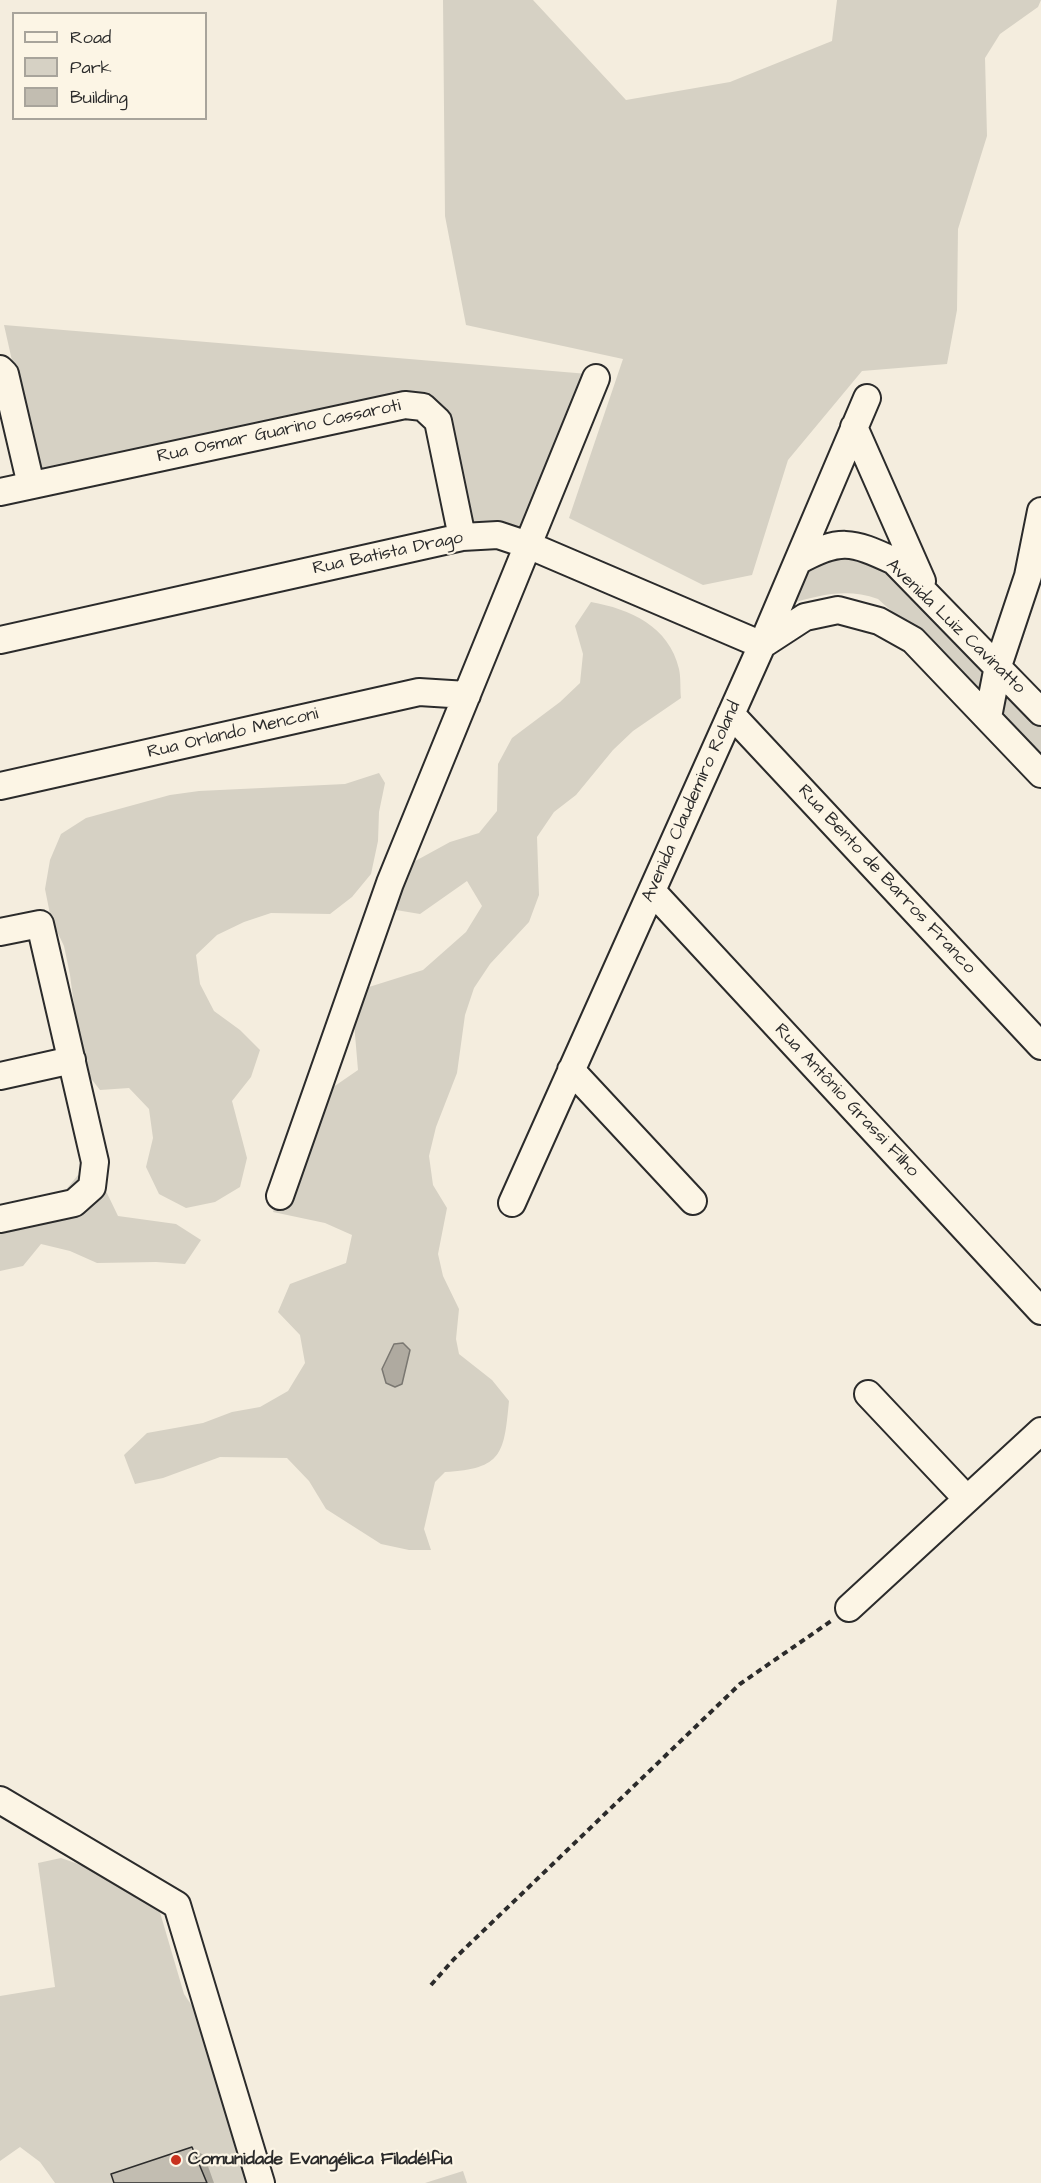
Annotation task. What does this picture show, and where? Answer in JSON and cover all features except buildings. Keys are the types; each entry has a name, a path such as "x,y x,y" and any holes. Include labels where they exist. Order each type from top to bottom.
{"street":[{"path":"0,369 5,374 31,485"},
{"path":"280,1196 390,883 596,378"},
{"name":"Avenida Claudemiro Roland","path":"512,1203 762,645 867,398"},
{"name":"Rua Osmar Guarino Cassaroti","path":"0,492 405,405 423,407 438,421 462,537"},
{"path":"854,427 928,595"},
{"path":"988,717 998,666 1034,577 1041,511"},
{"name":"Rua Batista Drago","path":"0,640 462,537 498,536 528,545 762,645"},
{"name":"Avenida Luiz Cavinatto","path":"798,561 837,543 865,547 894,561 1041,712"},
{"path":"762,645 805,617 838,610 879,621 913,640 1041,774"},
{"name":"Rua Orlando Menconi","path":"0,786 419,692 467,695"},
{"name":"Rua Bento de Barros Franco","path":"731,714 1041,1046"},
{"name":"Rua Antônio Grassi Filho","path":"652,891 1041,1311"},
{"path":"0,932 40,924 95,1162 92,1187 74,1203 0,1219"},
{"path":"0,1076 72,1060"},
{"path":"571,1070 693,1201"},
{"path":"868,1394 967,1499"},
{"path":"849,1608 1041,1431"},
{"path":"0,1800 177,1905 261,2183"}],"path":[{"path":"431,1985 454,1959 740,1684 849,1608"}],"green space":[{"path":"443,0 533,0 626,100 730,82 832,41 837,0 1041,0 1038,7 1000,34 985,58 987,136 958,229 957,310 947,364 862,371 788,460 752,575 703,585 569,518 623,359 466,325 445,216"},
{"path":"4,325 588,374 525,536 470,523 429,398 37,472"},
{"path":"838,550 877,563 986,667 981,692 878,599 844,593 789,604 804,567"},
{"path":"591,602 620,609 633,615 646,622 667,641 680,672 681,698 633,731 613,750 576,795 554,812 537,837 539,895 529,922 490,964 474,988 465,1015 457,1073 436,1127 429,1156 433,1185 447,1208 438,1254 443,1276 459,1309 456,1339 459,1354 492,1380 509,1401 502,1446 489,1462 479,1467 445,1472 435,1482 424,1529 431,1550 409,1550 381,1544 326,1509 309,1481 287,1458 220,1457 163,1478 135,1484 124,1455 147,1433 203,1423 232,1412 260,1407 288,1391 305,1363 300,1335 278,1312 290,1284 346,1263 352,1235 325,1223 273,1212 313,1101 358,1070 353,1011 369,987 423,970 466,932 482,906 467,881 420,914 390,909 408,865 450,842 479,833 497,811 498,764 512,738 560,702 580,683 583,654 575,626"},
{"path":"1002,684 1041,727 1041,760 997,712"},
{"path":"379,773 385,783 379,812 378,841 371,874 352,897 330,914 271,913 244,922 217,935 196,955 200,984 214,1011 240,1030 260,1050 251,1077 232,1101 247,1158 240,1187 215,1202 186,1208 159,1194 146,1167 153,1138 149,1109 129,1088 100,1090 82,1067 64,946 51,919 45,889 50,860 61,834 86,818 170,795 199,791 345,784"},
{"path":"78,1175 105,1189 118,1216 176,1224 201,1240 185,1264 97,1263 70,1251 41,1244 23,1266 0,1271 0,1209 60,1197"},
{"path":"61,1858 107,1874 159,1909 184,1994 203,2022 247,2183 207,2183 192,2147 112,2174 114,2183 55,2183 40,2162 20,2147 0,2161 0,1996 55,1987 38,1863"},
{"path":"463,2171 467,2183 425,2183"}],"shaded area":[{"path":"403,1343 410,1350 402,1384 395,1387 386,1383 382,1369 394,1344"}],"place":[{"name":"Comunidade Evangélica Filadélfia","path":"176,2160"}]}
